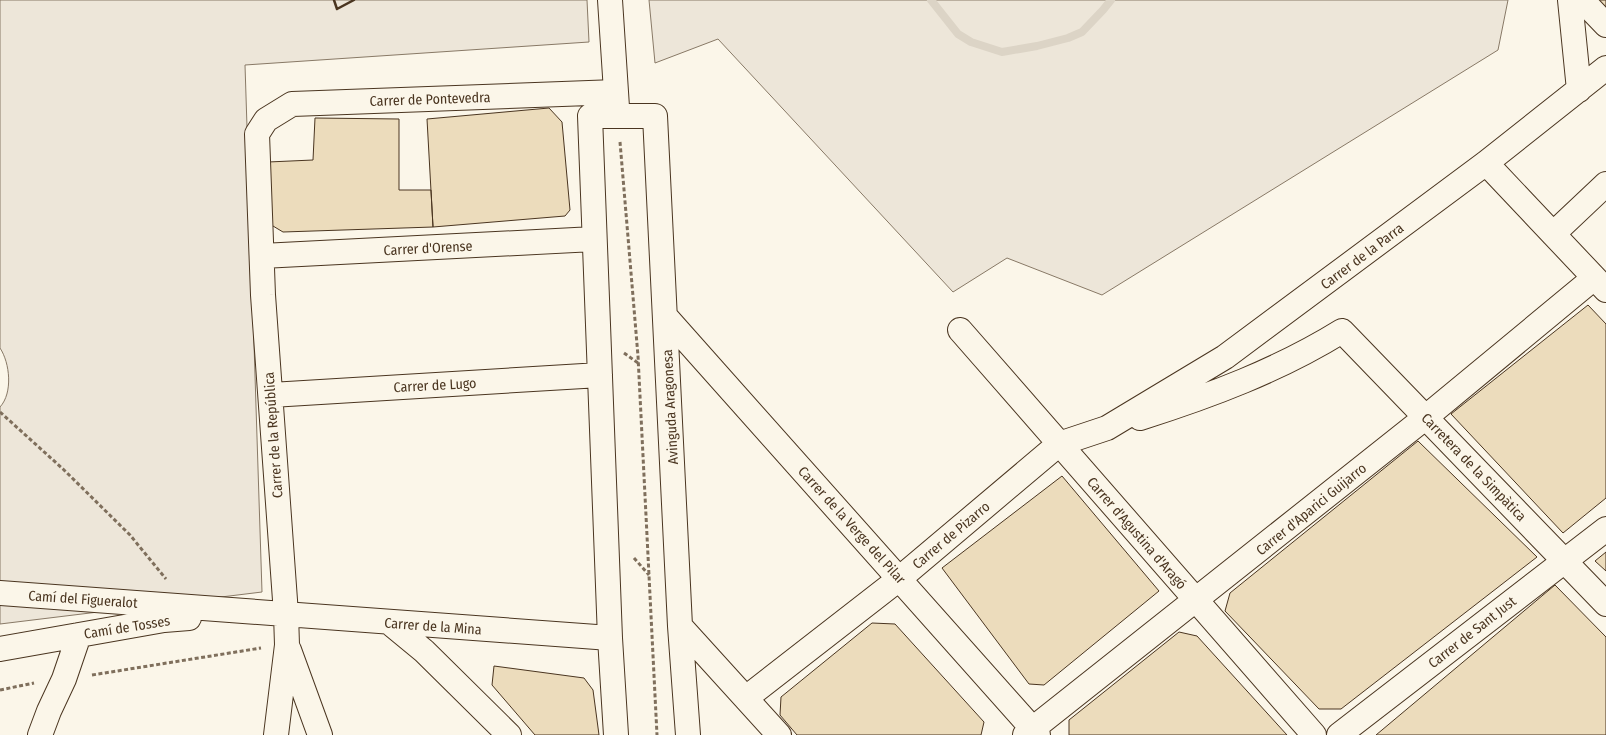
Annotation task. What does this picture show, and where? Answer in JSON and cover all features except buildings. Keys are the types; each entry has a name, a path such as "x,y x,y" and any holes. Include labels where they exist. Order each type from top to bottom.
{"street":[{"path":"610,0 618,116"},
{"path":"1570,0 1579,90"},
{"path":"1582,0 1606,25"},
{"name":"Carrer de la Parra","path":"1107,428 1225,356 1486,162 1606,68"},
{"name":"Carrer de Pontevedra","path":"257,134 266,120 292,104 616,92"},
{"name":"Avinguda Aragonesa","path":"616,735 610,638 590,116 655,116 680,626 688,735"},
{"name":"Carrer de la República","path":"257,134 262,256 287,644 276,735"},
{"path":"1486,162 1600,284"},
{"path":"1553,234 1606,184"},
{"name":"Carrer d'Orense","path":"262,256 594,239"},
{"name":"Carrer d'Aparici Guijarro","path":"1032,733 1426,417 1600,284"},
{"name":"Carrer de la Verge del Pilar","path":"666,316 899,579 1032,733"},
{"name":"Carrer d'Agustina d'Aragó","path":"960,330 1314,735"},
{"name":"Carrer de la Parra","path":"1059,444 1219,392 1312,349 1342,331"},
{"name":"Carretera de la Simpàtica","path":"1342,331 1606,604"},
{"name":"Carrer de Lugo","path":"271,395 600,375"},
{"name":"Carrer de Pizarro","path":"746,698 899,579 1059,444"},
{"name":"Carrer de Sant Just","path":"1339,735 1606,529"},
{"name":"Camí del Figueralot","path":"0,594 255,612"},
{"name":"Carrer de la Mina","path":"255,612 610,638"},
{"name":"Camí de Tosses","path":"0,649 164,620 255,612"},
{"path":"390,623 424,651 509,735"},
{"path":"680,626 779,735"},
{"path":"40,735 80,635"},
{"path":"287,644 320,735"}],"path":[{"path":"618,116 638,356 657,735"},
{"path":"0,412 64,469 130,535 188,607"},
{"path":"0,690 287,644"}],"shaded area":[{"path":"0,0 587,0 589,42 245,65 262,592 0,624 0,407 7,394 9,378 6,362 0,348"},
{"path":"649,0 1508,0 1498,50 1102,295 1007,258 953,292 718,39 655,63"}],"waterway":[{"path":"931,0 958,34 971,42 1002,52 1037,46 1068,38 1082,32 1111,0"}],"wall":[{"path":"334,0 337,9 354,0"}]}
